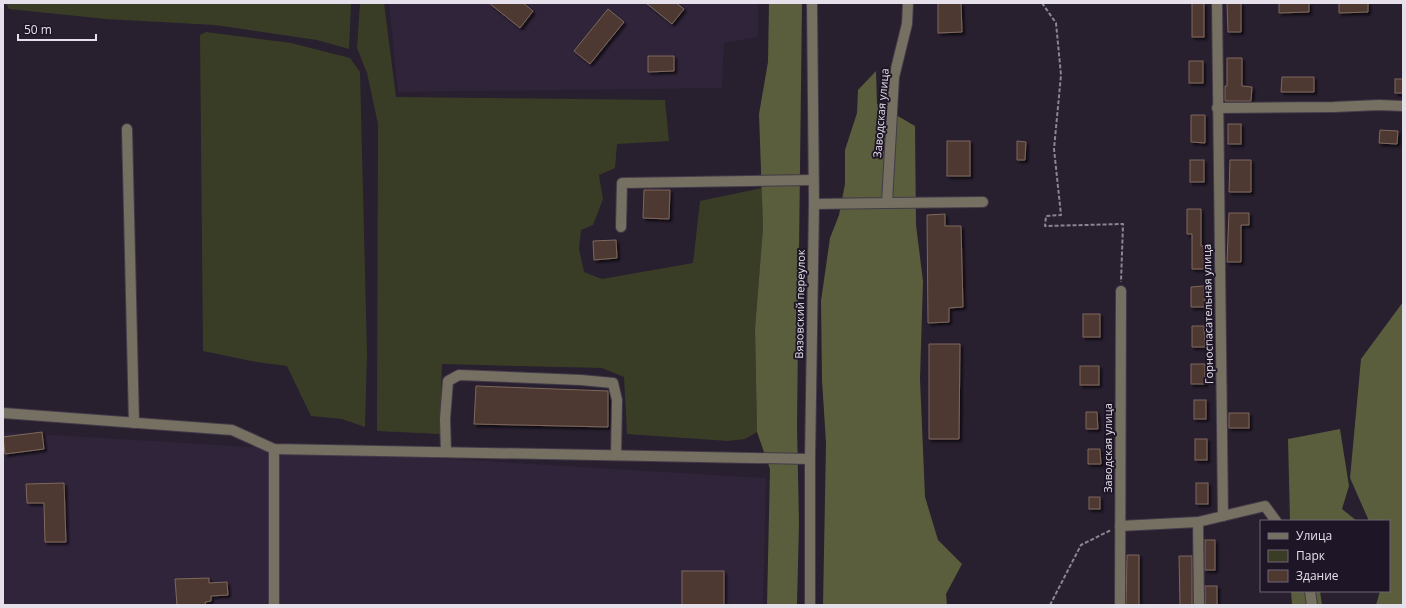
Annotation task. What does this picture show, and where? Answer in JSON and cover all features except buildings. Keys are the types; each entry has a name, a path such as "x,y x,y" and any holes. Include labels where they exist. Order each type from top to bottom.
{"street":[{"name":"Вязовский переулок","path":"810,605 810,459 814,204 812,3"},
{"name":"Заводская улица","path":"887,203 894,76 907,24 908,3"},
{"name":"Горноспасательная улица","path":"1217,3 1217,108 1223,516"},
{"path":"1217,108 1380,105 1403,106"},
{"path":"127,129 134,423"},
{"path":"621,228 622,183 813,180"},
{"path":"814,204 983,202"},
{"name":"Заводская улица","path":"1120,605 1121,291"},
{"path":"446,452 445,419 448,381 459,375 581,380 613,383 617,400 616,456"},
{"path":"3,413 232,430 274,449 810,459"},
{"path":"274,449 274,605"},
{"path":"1120,526 1198,522 1265,506 1275,520"},
{"path":"1198,522 1199,605"},
{"path":"1310,592 1312,605"}],"path":[{"path":"1042,3 1056,22 1061,75 1054,149 1061,215 1046,216 1045,226 1124,224 1121,291"},
{"path":"1050,605 1081,545 1120,526"}],"shaded area":[{"path":"389,3 758,3 758,37 724,43 722,88 398,92"},
{"path":"3,432 766,478 763,605 3,605"}],"green space":[{"path":"6,3 351,3 349,49 317,40 215,25 106,19 9,9"},
{"path":"360,3 384,3 396,97 665,100 669,141 617,144 615,168 599,175 603,199 593,225 581,230 579,249 584,272 602,279 693,263 700,201 762,188 763,227 755,329 757,432 745,439 728,441 627,434 624,377 602,368 442,364 440,434 377,431 378,124 367,73 357,48"},
{"path":"769,3 802,3 797,425 799,523 797,605 767,605 770,469 757,432 755,329 763,227 759,114 768,62"},
{"path":"206,32 291,43 350,58 360,72 367,353 365,427 342,419 311,416 287,366 256,362 203,351 200,35"},
{"path":"876,71 877,104 915,126 916,225 923,281 920,379 925,497 938,540 962,564 946,594 947,605 823,605 826,443 822,380 821,301 830,238 839,215 845,184 845,150 857,113 858,90"},
{"path":"1403,302 1403,605 1376,605 1380,592 1390,592 1390,520 1369,520 1350,478 1361,359"},
{"path":"1340,429 1349,486 1342,509 1356,520 1290,520 1288,439"},
{"path":"1291,592 1320,592 1322,605 1292,605"}]}
